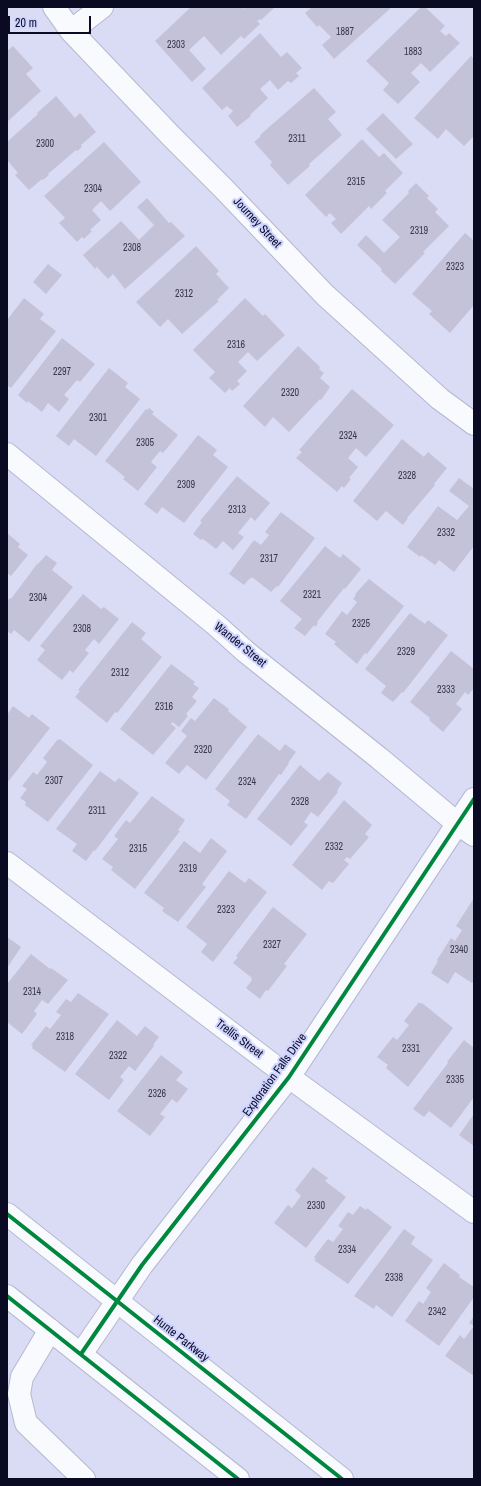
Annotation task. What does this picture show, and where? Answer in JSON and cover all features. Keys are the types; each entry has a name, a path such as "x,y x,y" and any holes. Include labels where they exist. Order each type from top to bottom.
{"street":[{"name":"Journey Street","path":"54,7 71,31 330,300 440,399 474,424"},
{"path":"71,31 102,7"},
{"name":"Wander Street","path":"7,454 210,620 246,652 466,829"},
{"name":"Exploration Falls Drive","path":"81,1354 142,1265 289,1077 466,829 474,799"},
{"name":"Trellis Street","path":"7,863 289,1077 474,1212"},
{"name":"Hunte Parkway","path":"7,1214 342,1479"},
{"path":"7,1296 238,1479"},
{"path":"50,1330 22,1377 19,1394 26,1423 84,1479"}],"building":[{"path":"191,7 243,7 244,9 246,7 274,8 261,20 260,19 257,21 260,24 244,39 241,36 221,55 204,36 189,50 206,69 192,82 155,41"},
{"path":"312,7 392,7 334,59 322,45 331,37 319,25 317,27 305,13"},
{"path":"421,7 425,7 445,26 440,31 446,36 449,33 460,43 430,72 421,63 411,73 420,82 398,104 383,90 389,83 366,61"},
{"path":"260,33 281,57 287,52 302,68 296,73 299,76 291,83 288,81 278,90 270,80 260,89 268,98 250,115 251,116 237,127 228,116 233,111 227,106 222,110 202,88"},
{"path":"13,46 33,68 26,74 41,91 7,122 7,51"},
{"path":"471,56 474,59 474,136 464,146 446,129 438,139 414,118"},
{"path":"314,88 336,112 328,119 342,135 288,185 270,165 272,162 254,142"},
{"path":"56,96 75,118 80,113 96,132 81,145 82,147 77,151 76,150 48,174 49,175 29,190 15,175 18,173 7,160 7,142"},
{"path":"383,113 413,144 396,159 366,129"},
{"path":"362,139 379,157 384,153 403,173 385,191 387,193 371,209 369,206 341,234 331,223 336,219 330,213 326,217 305,195"},
{"path":"104,142 141,182 110,211 101,201 92,210 101,220 90,230 92,231 84,239 82,237 77,242 59,223 65,218 44,196"},
{"path":"416,183 429,196 427,198 438,209 435,212 449,226 423,252 425,253 395,284 357,245 366,235 384,253 400,237 382,220 409,193 408,191"},
{"path":"147,198 169,223 171,222 185,236 125,289 113,274 108,279 97,267 95,269 83,255 121,221 139,240 154,225 137,207"},
{"path":"465,233 474,241 474,305 450,333 429,314 432,311 412,294"},
{"path":"196,246 219,271 216,274 229,288 217,300 219,301 182,334 168,319 160,327 136,302"},
{"path":"48,264 62,275 46,294 33,282"},
{"path":"24,298 44,314 40,319 56,331 11,388 7,385 7,320"},
{"path":"245,298 263,316 265,314 285,335 257,361 248,352 238,362 247,371 237,381 240,384 232,391 230,388 225,393 209,378 215,372 193,350"},
{"path":"62,338 95,364 80,382 77,380 64,395 69,399 59,412 48,403 42,412 28,401 27,403 18,395"},
{"path":"298,346 320,367 319,369 324,373 320,378 330,387 321,400 320,399 289,432 273,417 265,427 243,406"},
{"path":"109,368 128,383 125,387 140,399 96,456 74,439 69,446 56,436"},
{"path":"352,389 394,425 366,457 356,448 348,458 358,467 349,478 351,479 344,488 342,486 337,492 296,458 302,452 299,450"},
{"path":"149,408 154,412 152,414 178,435 163,453 160,451 151,462 157,467 138,491 123,479 125,477 105,461 146,409 147,410"},
{"path":"198,435 217,450 213,455 228,467 184,523 162,507 157,514 144,504"},
{"path":"402,439 424,457 428,452 447,468 403,525 386,511 377,521 353,501"},
{"path":"237,476 270,503 255,521 251,517 238,533 244,537 233,550 223,541 216,549 203,539 201,540 193,534 202,522 200,521"},
{"path":"459,478 474,489 474,546 454,572 439,560 435,565 421,555 420,557 407,547 438,506 457,520 469,506 449,491"},
{"path":"281,512 315,538 278,587 277,586 271,592 252,577 244,585 229,574 254,540 261,545 269,535 265,532"},
{"path":"7,533 20,544 18,547 28,555 11,576 7,573"},
{"path":"325,546 340,558 343,554 361,569 317,622 318,623 315,627 314,625 305,636 294,628 302,619 280,601"},
{"path":"46,555 57,563 52,570 73,587 29,642 14,630 11,634 7,631 7,601 10,598 11,599 37,564"},
{"path":"369,579 404,606 367,654 365,653 357,664 334,644 336,642 325,634 342,611 347,615 357,602 353,599 356,595 355,594"},
{"path":"83,594 101,609 104,607 119,619 99,644 94,639 85,650 89,653 73,673 70,670 62,680 37,660 45,650 40,646"},
{"path":"410,613 425,624 428,620 448,635 403,693 402,692 393,702 381,693 386,686 365,669"},
{"path":"132,622 146,633 141,639 162,657 117,713 115,712 107,723 75,697 80,691 78,690"},
{"path":"451,651 474,669 474,688 468,695 465,692 456,704 462,709 443,732 429,720 430,718 410,702"},
{"path":"171,664 195,682 193,684 199,688 192,697 197,701 186,714 188,716 179,727 172,722 171,724 176,728 153,755 120,729"},
{"path":"214,698 229,709 228,711 247,727 206,780 187,765 179,774 165,763 187,736 181,731 191,718 195,721"},
{"path":"13,706 29,718 32,714 50,728 7,783 7,715"},
{"path":"258,734 280,751 285,744 296,752 281,775 279,774 246,819 227,805 230,801 215,789"},
{"path":"58,739 93,765 48,822 25,805 26,802 20,798 27,789 22,786 33,772 37,775 47,762 43,758"},
{"path":"300,765 319,781 328,772 342,783 337,791 338,792 318,817 311,812 304,822 308,825 291,846 257,819"},
{"path":"100,771 115,782 119,778 139,793 86,861 72,851 77,844 56,829"},
{"path":"152,796 185,820 178,830 180,831 135,889 111,870 113,867 102,859 118,839 114,836 126,820 130,823"},
{"path":"344,800 372,825 365,834 369,837 350,859 347,857 344,860 349,864 333,883 329,881 322,890 292,865"},
{"path":"211,838 227,851 202,884 206,887 178,922 162,911 164,908 144,893 184,841 200,853"},
{"path":"229,871 245,883 249,878 267,892 213,962 201,952 207,944 186,927"},
{"path":"474,898 474,981 472,983 455,972 448,984 431,973 438,961 437,960 451,938 455,941 462,930 456,926"},
{"path":"273,907 307,934 284,964 287,966 260,999 246,988 252,978 233,963 238,957 236,956"},
{"path":"7,937 21,947 7,968"},
{"path":"31,954 50,969 51,968 68,980 48,1004 42,1000 34,1011 37,1014 22,1034 7,1022 7,984"},
{"path":"78,993 109,1014 65,1072 32,1048 33,1046 31,1045 46,1026 50,1029 61,1015 56,1012 66,999 71,1002"},
{"path":"419,1002 453,1028 408,1087 386,1068 388,1065 377,1057 393,1037 397,1040 409,1025 404,1021"},
{"path":"117,1020 137,1036 145,1026 159,1037 135,1071 129,1066 120,1077 124,1080 109,1100 75,1074"},
{"path":"464,1040 474,1048 474,1097 451,1128 429,1111 424,1117 413,1109"},
{"path":"161,1055 183,1072 176,1080 188,1089 177,1103 172,1099 160,1114 165,1117 150,1136 117,1111"},
{"path":"474,1114 474,1146 459,1135"},
{"path":"313,1167 328,1178 325,1181 346,1197 306,1248 274,1223 288,1205 292,1208 301,1196 295,1190"},
{"path":"360,1206 366,1210 367,1208 392,1227 348,1284 314,1260 316,1259 314,1257 328,1239 333,1242 343,1229 338,1226 348,1212 353,1215"},
{"path":"404,1229 415,1237 411,1244 433,1260 392,1317 376,1305 374,1309 354,1296"},
{"path":"444,1263 460,1275 459,1277 474,1287 474,1297 439,1346 405,1321 419,1301 423,1304 431,1292 426,1288"},
{"path":"474,1316 474,1326 469,1323"},
{"path":"474,1326 474,1376 445,1356 460,1335 464,1339"}],"cycle path":[{"path":"81,1354 142,1265 289,1077 474,799"},
{"path":"7,1214 342,1479"},
{"path":"7,1296 238,1479"}]}
